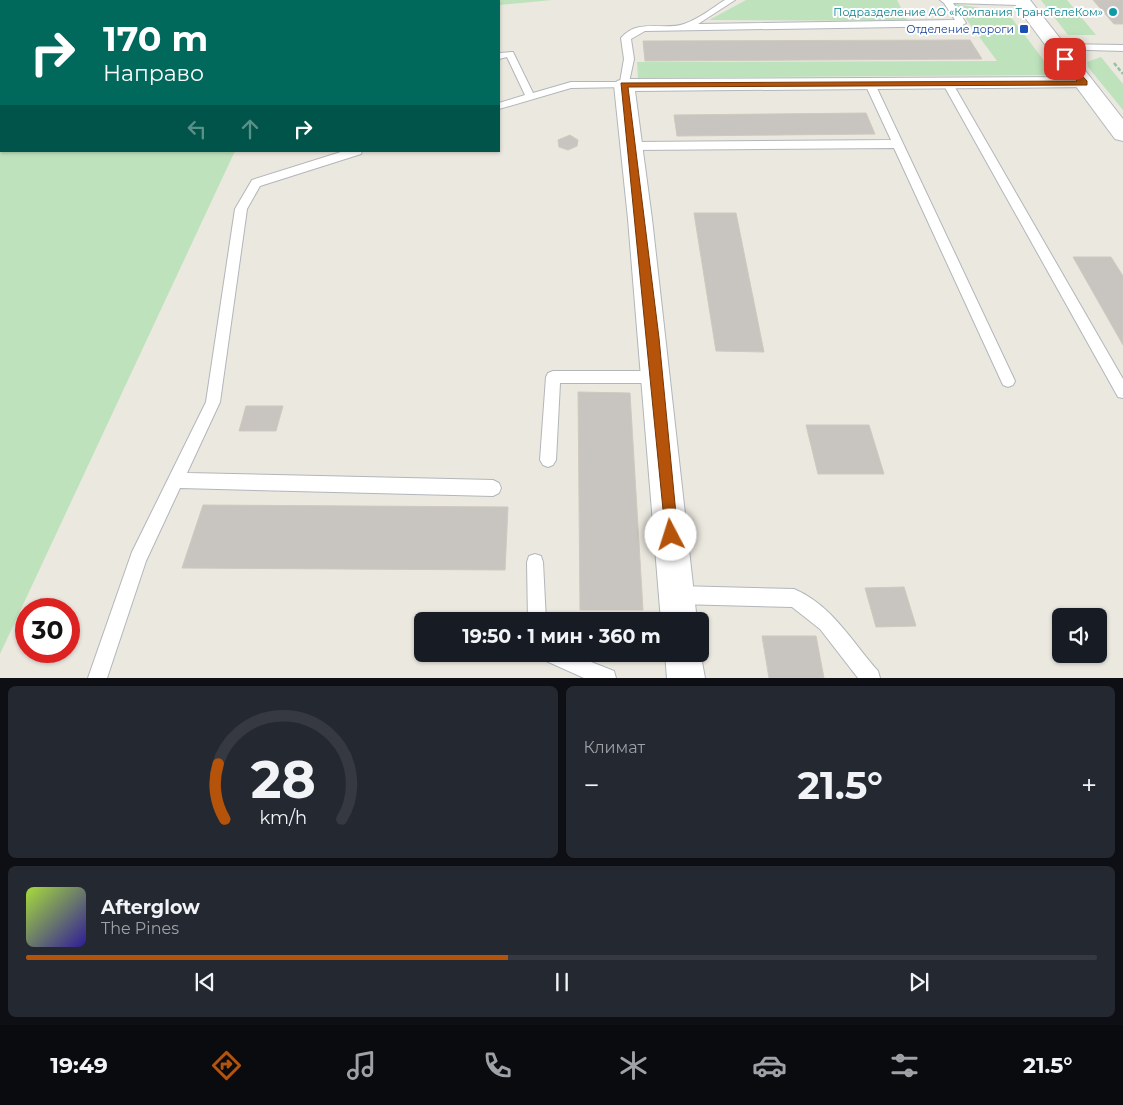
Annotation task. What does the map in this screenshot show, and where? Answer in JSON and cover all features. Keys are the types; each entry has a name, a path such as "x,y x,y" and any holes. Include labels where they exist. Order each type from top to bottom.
{"street":[{"path":"1022,1 1123,134"},
{"path":"678,608 657,377 633,146 624,85 1084,83"},
{"path":"684,662 686,678"}],"lane":[{"path":"684,27 730,0"},
{"path":"500,106 571,85 624,85 629,58 626,38 642,29 962,23 946,0"},
{"path":"946,0 1022,1"},
{"path":"1056,47 1123,48"},
{"path":"500,56 510,54 530,96"},
{"path":"870,84 1008,380"},
{"path":"948,84 1123,392"},
{"path":"633,146 898,144"},
{"path":"97,678 138,558 213,402 241,209 256,183 315,158 351,152"},
{"path":"548,460 553,377 657,377"},
{"path":"177,480 493,488"},
{"path":"535,562 537,612"},
{"path":"678,608 794,598 808,604 820,615 871,678"},
{"path":"569,662 607,678"}],"green space":[{"path":"500,0 552,0 500,5"},
{"path":"746,0 897,0 908,21 709,20"},
{"path":"1041,0 1067,0 1096,35 1068,35"},
{"path":"955,4 1007,12 1055,75 638,78 637,62 997,61"},
{"path":"1101,57 1123,84 1123,110 1088,67 1087,62"},
{"path":"0,152 235,152 26,598 15,598 15,622 0,654"}],"building":[{"name":"Подразделение АО «Компания ТрансТелеКом»","path":"1093,0 1123,0 1123,24 1114,24"},
{"path":"970,40 982,59 645,61 643,41"},
{"path":"866,113 875,134 677,136 674,115"},
{"path":"570,135 578,140 577,146 568,150 559,147 558,140"},
{"path":"694,213 736,213 764,352 716,351"},
{"path":"1073,257 1111,257 1123,276 1123,345"},
{"path":"578,392 630,393 643,610 580,610"},
{"path":"246,406 283,406 276,431 239,431"},
{"path":"806,425 869,425 884,474 818,474"},
{"path":"203,505 508,507 505,570 182,568"},
{"path":"904,587 916,626 876,627 865,588"},
{"path":"762,636 816,636 824,678 769,678"}],"place":[{"name":"Подразделение АО «Компания ТрансТелеКом»","path":"1113,12"},
{"name":"Отделение дороги","path":"1024,29"}],"route":[{"path":"671,535 633,146 624,85 1084,83 1065,59"}]}
